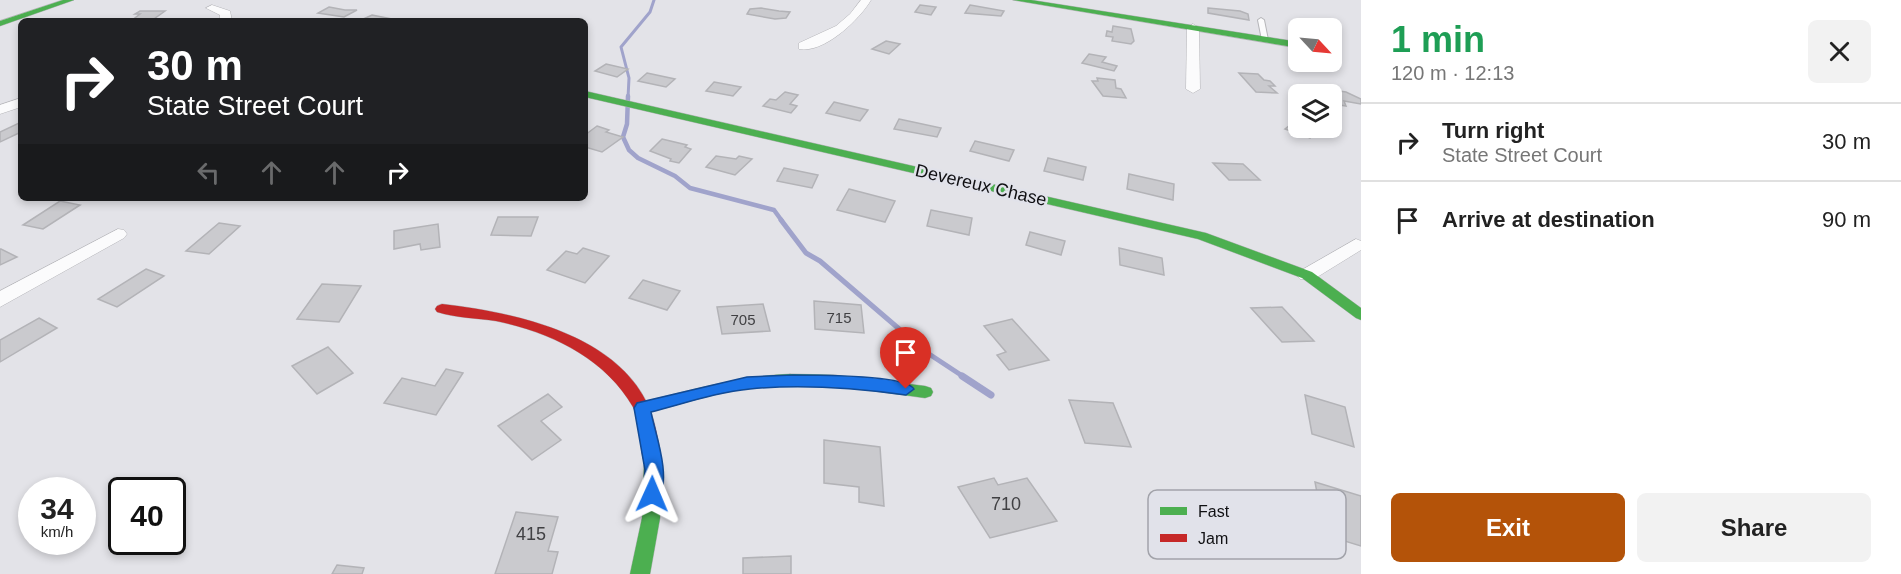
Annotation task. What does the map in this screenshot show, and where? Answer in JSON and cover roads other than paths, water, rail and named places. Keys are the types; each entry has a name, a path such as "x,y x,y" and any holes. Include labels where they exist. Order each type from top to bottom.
{"street":[{"path":"0,24 70,0"},
{"path":"804,46 845,26 854,19 867,0"},
{"path":"1017,0 1288,43"},
{"path":"212,8 226,14 226,18"},
{"path":"1193,28 1193,89"},
{"name":"Devereux Chase","path":"588,95 1202,236 1307,275 1361,315"},
{"path":"0,111 18,103"},
{"path":"0,300 118,234"},
{"path":"1307,275 1356,245"},
{"path":"442,309 479,312 520,321 570,340 604,362 624,382 642,408 654,470 651,518 640,574"},
{"path":"642,408 747,383 793,381 867,384 925,392"}],"lane":[{"path":"1261,20 1266,40"}],"waterway":[{"path":"628,98 629,78 621,47 650,12 654,0"},
{"path":"628,96 627,124 623,137 629,150 638,158 675,176 690,188 774,210 782,221"},
{"path":"781,220 806,253 820,261 926,352 964,377"},
{"path":"962,376 991,395"}]}
